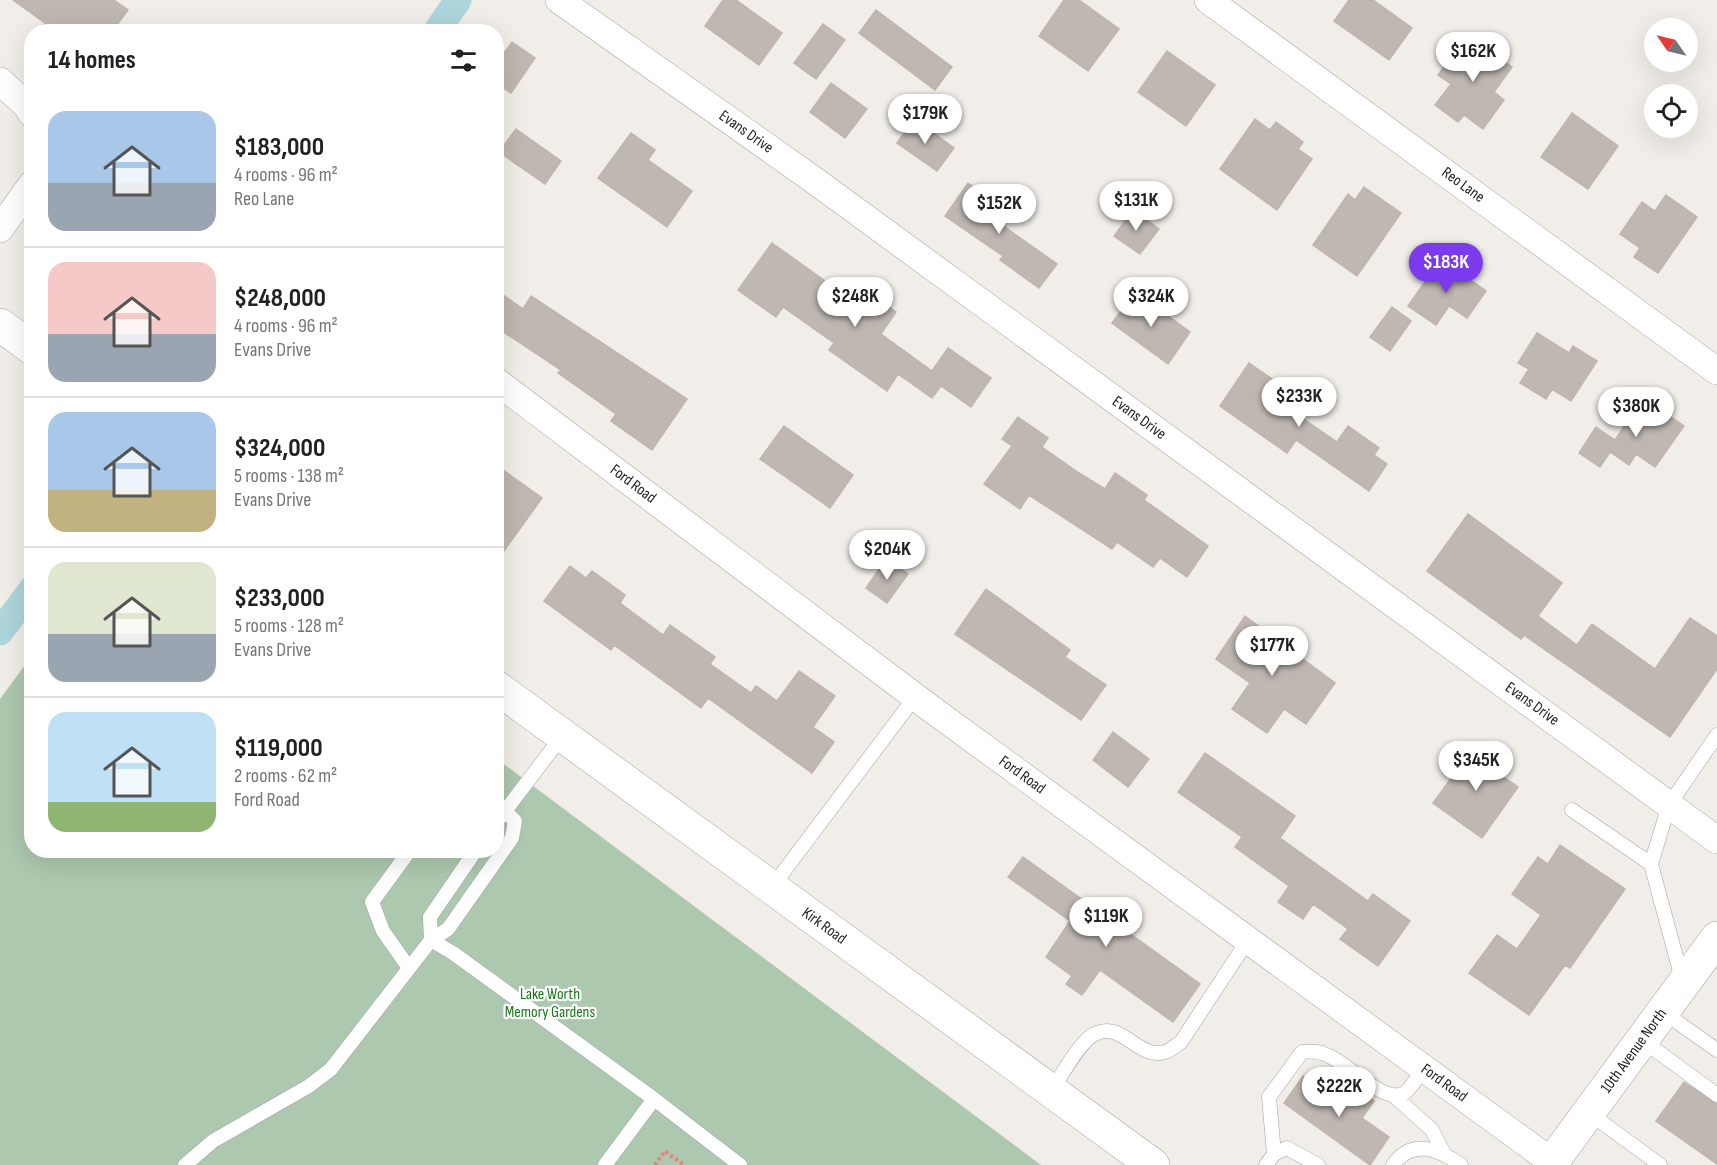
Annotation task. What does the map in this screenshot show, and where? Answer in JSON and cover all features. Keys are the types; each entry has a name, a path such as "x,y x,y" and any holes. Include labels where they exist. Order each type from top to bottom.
{"street":[{"name":"Evans Drive","path":"559,0 811,178 1717,840"},
{"name":"Reo Lane","path":"1209,0 1717,371"},
{"path":"0,81 24,103"},
{"path":"0,229 24,195"},
{"path":"0,325 24,342"},
{"name":"Ford Road","path":"504,387 915,697 1551,1163"},
{"name":"Kirk Road","path":"504,693 1153,1165"},
{"name":"10th Avenue North","path":"1551,1163 1717,938"}],"lane":[{"path":"772,887 915,697"},
{"path":"504,806 563,735"},
{"path":"1683,984 1651,864 1669,805 1717,735"},
{"path":"1572,810 1651,864"},
{"path":"504,815 515,821 512,838 504,849"},
{"path":"404,858 372,902 384,931 409,968"},
{"path":"431,940 430,917 471,858"},
{"path":"185,1165 213,1141 309,1086 332,1069 431,940 448,929 498,858"},
{"path":"431,940 453,953 654,1099 740,1165"},
{"path":"1051,1091 1084,1044 1096,1033 1114,1030 1148,1051 1165,1052 1181,1042 1248,940"},
{"path":"1663,1012 1717,1050"},
{"path":"1642,1040 1717,1095"},
{"path":"1270,1159 1269,1097 1302,1052 1315,1051 1330,1056 1382,1092 1394,1096 1432,1130 1443,1152"},
{"path":"1394,1096 1405,1093 1424,1068"},
{"path":"604,1165 654,1099"},
{"path":"1588,1113 1660,1165"},
{"path":"1270,1159 1287,1148 1318,1165"},
{"path":"1393,1165 1411,1149 1426,1148 1443,1152 1461,1165"}],"path":[{"path":"655,1165 665,1151 684,1165"}],"green space":[{"name":"Lake Worth Memory Gardens","path":"24,666 24,858 504,858 504,764 1041,1165 0,1165 0,699"}],"building":[{"path":"13,0 114,0 128,10 118,24 45,23"},
{"path":"723,0 736,0 782,33 759,65 705,26"},
{"path":"1064,0 1079,0 1119,29 1088,71 1039,36"},
{"path":"1349,0 1373,0 1412,28 1389,60 1334,21"},
{"path":"876,10 952,67 935,90 859,33"},
{"path":"823,24 845,40 816,79 794,63"},
{"path":"1467,35 1512,67 1494,92 1504,100 1483,129 1464,115 1458,122 1435,105 1451,84 1438,75"},
{"path":"512,42 535,58 511,93 504,88 505,52"},
{"path":"1167,51 1215,85 1186,126 1138,92"},
{"path":"831,83 867,109 845,138 810,112"},
{"path":"1572,113 1618,146 1588,189 1541,157"},
{"path":"914,119 954,148 937,171 897,143"},
{"path":"1255,119 1270,130 1276,122 1303,142 1298,149 1312,159 1277,210 1220,169"},
{"path":"516,129 561,161 545,184 504,155 504,145"},
{"path":"631,133 655,150 648,160 692,191 667,227 598,178"},
{"path":"968,183 1010,213 1002,225 1057,264 1039,288 1000,260 1003,256 945,216"},
{"path":"1364,187 1401,213 1357,276 1313,245 1348,194 1355,200"},
{"path":"1666,195 1697,217 1658,273 1634,257 1640,248 1620,234 1642,202 1655,211"},
{"path":"1133,210 1159,229 1140,254 1114,236"},
{"path":"772,243 860,306 870,293 896,312 881,334 932,371 948,348 991,378 971,407 941,386 932,398 898,374 887,391 829,350 834,343 783,307 776,317 738,290"},
{"path":"1441,259 1486,291 1467,318 1449,306 1436,325 1408,306"},
{"path":"1135,292 1190,332 1168,364 1112,323"},
{"path":"504,296 523,309 531,296 687,399 652,450 611,421 616,414 558,373 561,370 504,332"},
{"path":"1392,307 1411,321 1390,351 1370,337"},
{"path":"1537,333 1569,353 1573,346 1597,361 1571,401 1552,389 1546,399 1520,383 1529,369 1518,363"},
{"path":"1249,363 1288,390 1279,402 1337,442 1348,426 1379,448 1374,455 1387,464 1369,491 1296,440 1287,453 1220,406"},
{"path":"1643,398 1684,426 1655,467 1636,454 1629,465 1610,452 1600,467 1579,453 1596,427 1615,440"},
{"path":"1018,417 1048,438 1042,447 1079,473 1105,489 1115,473 1147,495 1144,500 1208,546 1187,577 1160,558 1153,567 1117,542 1112,549 1029,495 1020,509 984,484 1012,446 1002,439"},
{"path":"784,426 853,475 830,508 760,459"},
{"path":"504,471 542,498 504,551"},
{"path":"1468,514 1562,583 1538,616 1577,645 1592,624 1655,669 1690,618 1717,636 1717,669 1670,737 1524,635 1521,639 1427,571"},
{"path":"886,559 908,574 887,603 866,588"},
{"path":"570,566 586,578 592,571 625,595 620,603 663,635 670,625 715,657 710,664 751,693 756,686 777,701 799,671 835,696 813,727 834,742 812,773 708,698 701,708 614,645 611,650 544,601"},
{"path":"986,589 1070,650 1065,657 1106,685 1081,720 955,634"},
{"path":"1245,616 1335,683 1306,724 1284,709 1267,733 1232,709 1250,683 1216,659"},
{"path":"1113,732 1149,759 1128,787 1093,760"},
{"path":"1476,744 1499,760 1492,769 1518,787 1482,838 1433,803"},
{"path":"1205,753 1295,816 1280,838 1368,901 1373,894 1410,921 1378,966 1340,939 1348,929 1313,904 1303,919 1278,902 1289,886 1235,847 1242,837 1178,792"},
{"path":"1560,845 1625,889 1570,968 1565,965 1529,1015 1469,973 1497,935 1517,949 1541,915 1512,894 1538,857 1548,864"},
{"path":"1023,857 1200,984 1173,1022 1100,970 1082,995 1066,984 1072,976 1046,957 1070,921 1008,877"},
{"path":"1303,1076 1339,1102 1351,1085 1374,1101 1362,1118 1389,1137 1370,1165 1284,1103"},
{"path":"1684,1082 1717,1104 1717,1164 1656,1121"}],"waterway":[{"path":"442,24 458,0"},
{"path":"0,632 24,600"}]}
